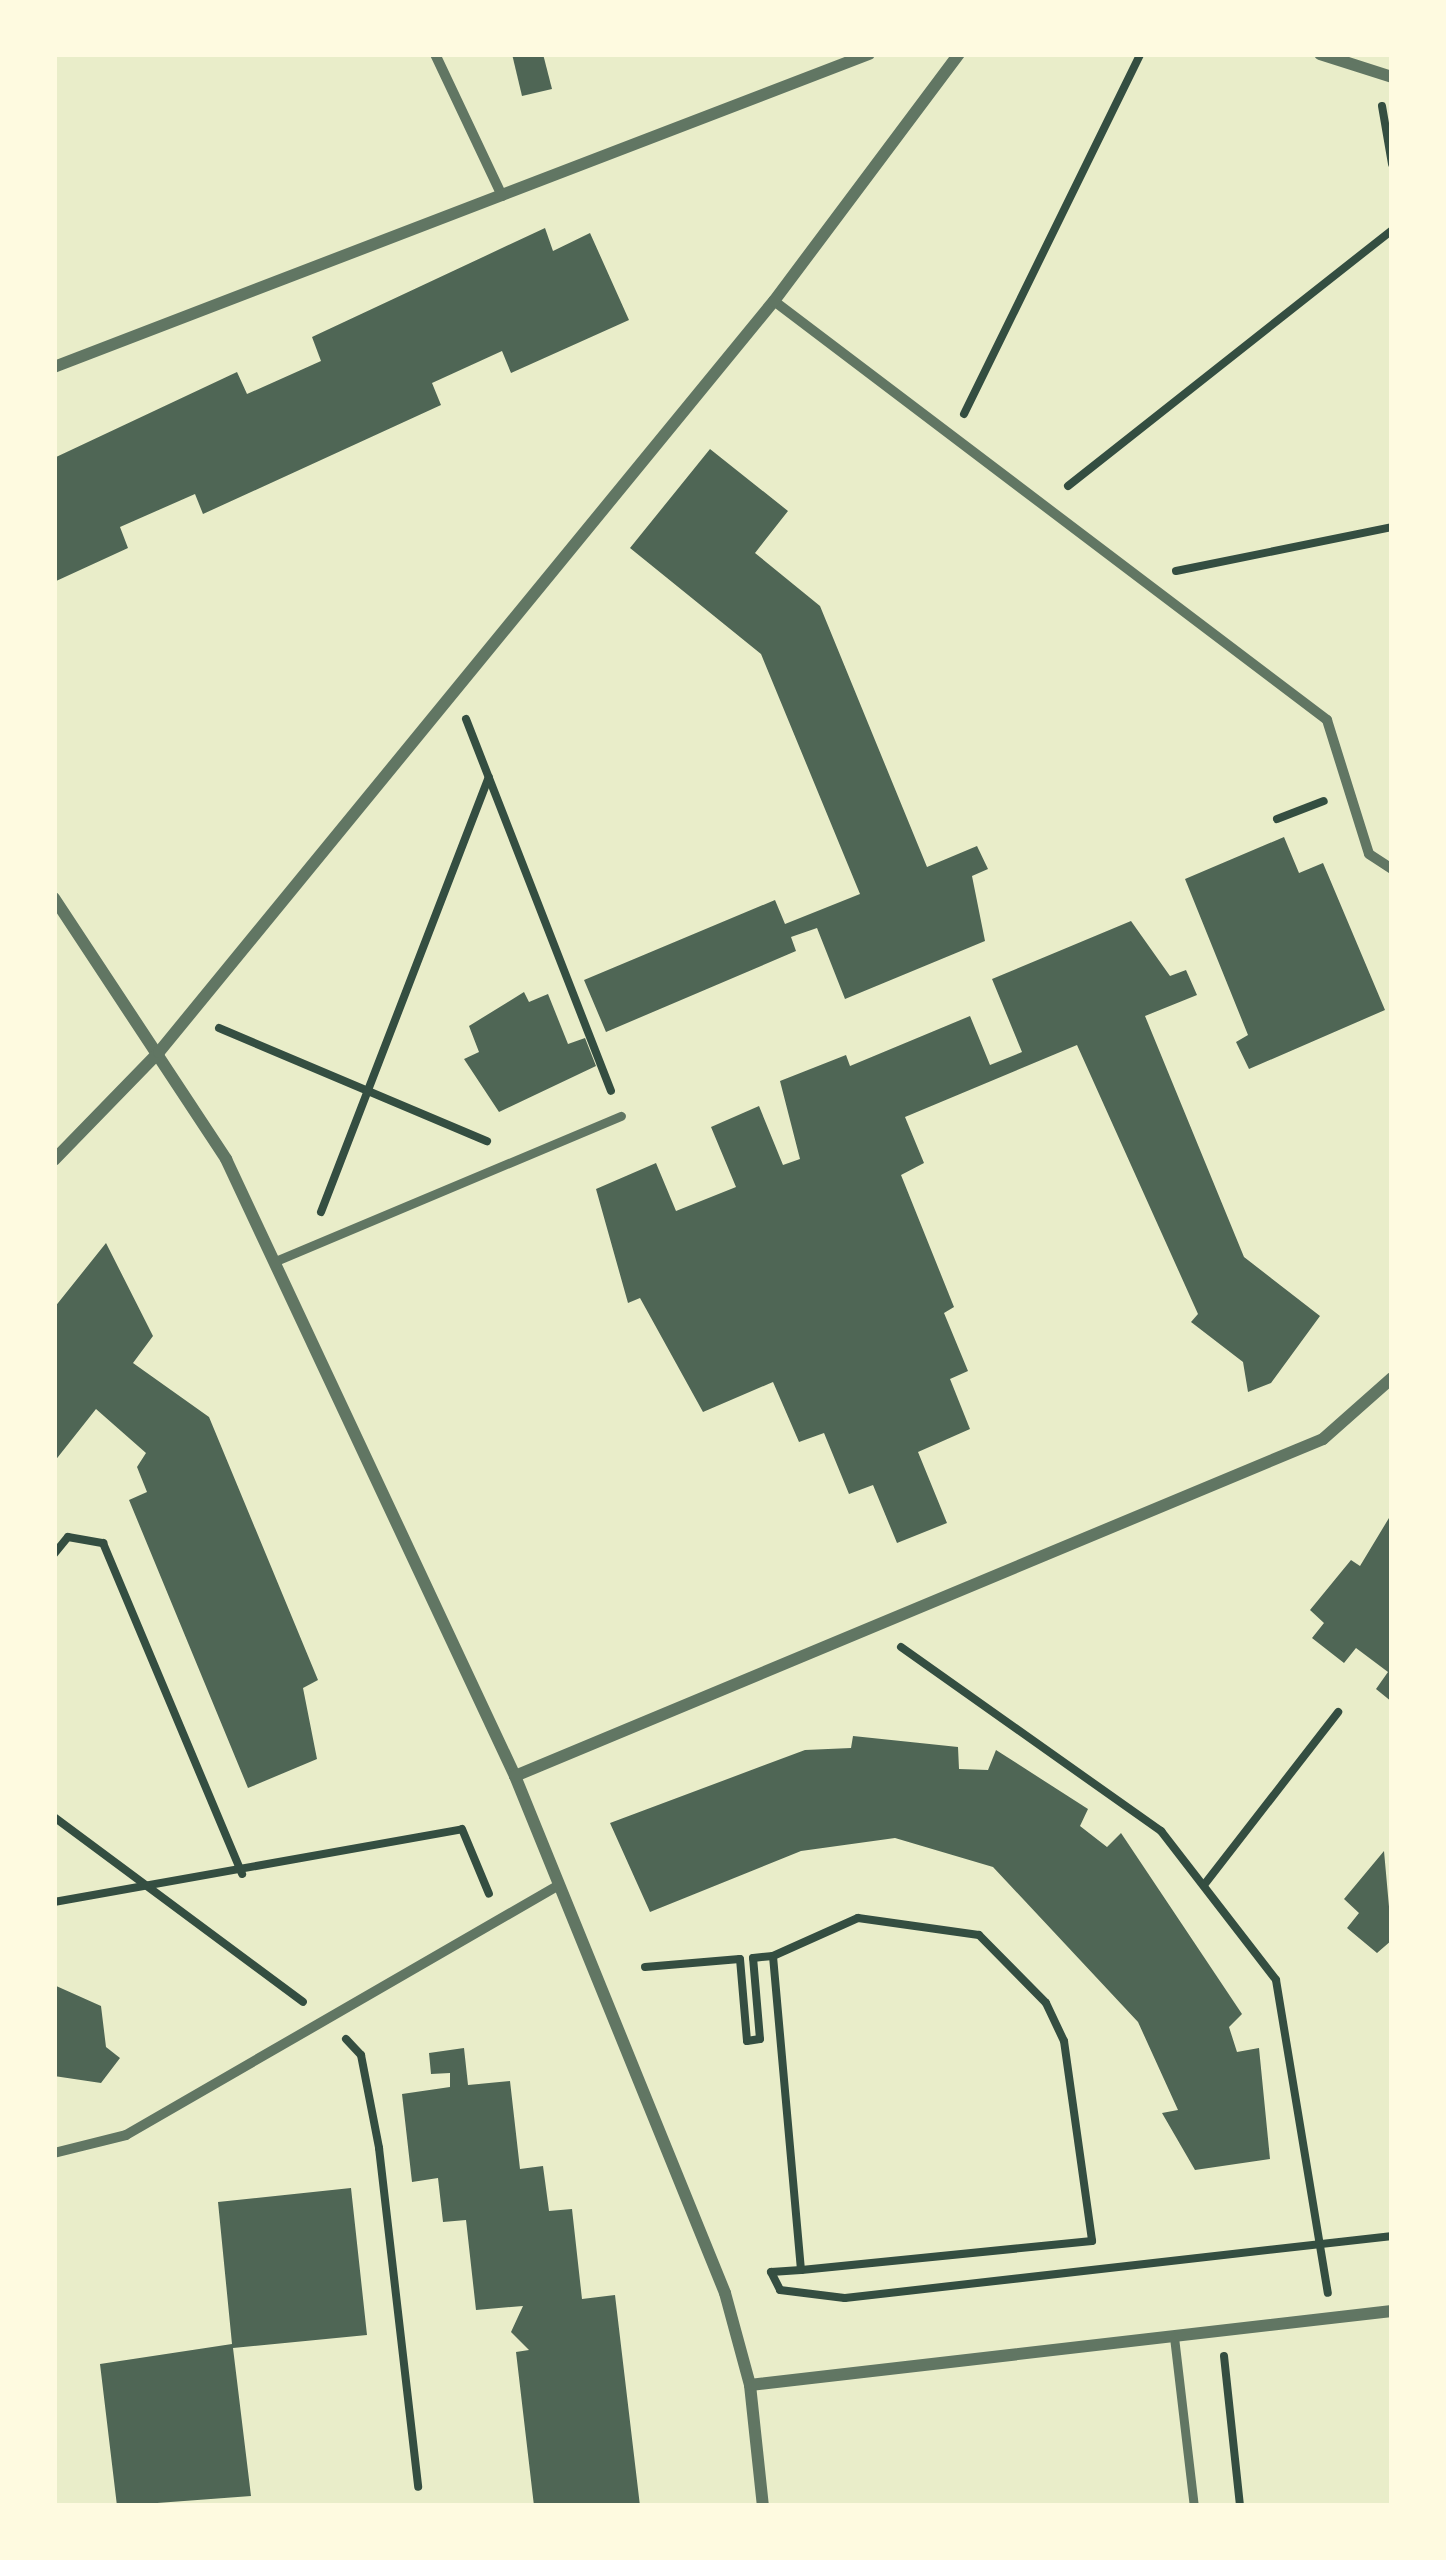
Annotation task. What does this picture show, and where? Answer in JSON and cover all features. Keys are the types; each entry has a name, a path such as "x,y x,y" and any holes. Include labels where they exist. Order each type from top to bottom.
{"street":[{"path":"435,54 502,196"},
{"path":"54,367 869,54"},
{"path":"54,1160 159,1052 774,301 959,54"},
{"path":"1319,54 1392,77"},
{"path":"774,301 1327,720 1370,854 1392,869"},
{"path":"54,898 159,1052 278,1260 515,1776 725,2293 750,2385 763,2506"},
{"path":"515,1776 1323,1439 1392,1378"},
{"path":"54,2153 126,2135 558,1886"},
{"path":"750,2385 1392,2311"}],"lane":[{"path":"278,1260 621,1116"},
{"path":"1174,2337 1194,2506"}],"path":[{"path":"953,437 1140,54"},
{"path":"1044,506 1392,230"},
{"path":"1140,578 1392,527"},
{"path":"455,690 621,1116"},
{"path":"308,1248 489,777"},
{"path":"192,1011 523,1157"},
{"path":"54,1553 68,1537 103,1543 242,1874"},
{"path":"876,1628 1096,1780 1161,1831 1276,1980 1332,2317"},
{"path":"1204,1885 1337,1712"},
{"path":"54,1817 325,2018 361,2055 418,2487"},
{"path":"54,1903 154,1892 462,1829 500,1919"},
{"path":"645,1967 740,1959 747,2041 760,2039 753,1958 772,1956 858,1918 900,1917 979,1935 1016,1962 1064,2041 1092,2241 771,2272 780,2290 845,2298 1392,2236"},
{"path":"772,1956 800,2270"},
{"path":"1222,2331 1240,2506"}],"building":[{"path":"512,54 543,54 552,89 522,96"},
{"path":"545,228 553,251 590,233 629,320 511,373 502,351 432,383 441,405 203,514 195,494 120,527 128,548 54,582 54,458 237,372 247,394 321,361 312,337"},
{"path":"710,449 788,511 755,553 820,606 927,867 977,846 988,869 972,876 985,941 845,999 817,928 791,937 796,951 606,1032 584,980 775,900 785,924 860,894 761,654 630,548"},
{"path":"1284,837 1299,873 1323,863 1385,1010 1249,1069 1236,1042 1248,1035 1185,879"},
{"path":"1131,921 1170,976 1186,970 1197,995 1145,1016 1244,1257 1320,1316 1271,1383 1248,1392 1243,1362 1191,1322 1198,1314 1077,1045 905,1117 924,1163 901,1175 954,1307 944,1313 968,1371 950,1379 970,1429 918,1452 947,1523 897,1543 873,1485 849,1494 824,1433 799,1442 773,1382 703,1412 640,1298 628,1303 596,1189 656,1163 676,1211 736,1187 711,1127 759,1106 783,1165 800,1159 780,1081 846,1055 850,1066 970,1016 990,1065 1022,1052 992,979"},
{"path":"524,992 529,1002 548,994 568,1044 585,1038 596,1066 499,1112 464,1059 479,1052 469,1026"},
{"path":"106,1243 153,1336 133,1363 209,1417 318,1680 303,1688 317,1759 248,1788 129,1500 147,1492 137,1467 146,1453 96,1409 54,1462 54,1308"},
{"path":"1392,1513 1392,1702 1376,1689 1388,1672 1356,1648 1344,1663 1312,1638 1324,1623 1310,1610 1351,1560 1360,1566"},
{"path":"853,1736 958,1747 959,1769 988,1770 996,1750 1088,1809 1080,1826 1107,1847 1121,1833 1242,2014 1229,2027 1237,2052 1259,2048 1270,2159 1195,2170 1162,2113 1178,2110 1138,2022 993,1867 895,1838 801,1851 650,1912 610,1823 805,1750 851,1748"},
{"path":"1384,1851 1392,1940 1377,1953 1347,1928 1359,1913 1344,1899"},
{"path":"54,1985 101,2006 106,2047 120,2058 101,2083 54,2076"},
{"path":"464,2048 468,2085 510,2081 520,2169 543,2166 549,2211 572,2209 582,2299 615,2295 640,2506 534,2506 516,2352 529,2350 511,2332 523,2306 476,2310 466,2220 443,2222 438,2178 412,2182 402,2094 450,2087 450,2073 431,2074 429,2053"},
{"path":"351,2188 367,2335 233,2348 251,2496 117,2506 100,2364 232,2344 218,2202"}]}
